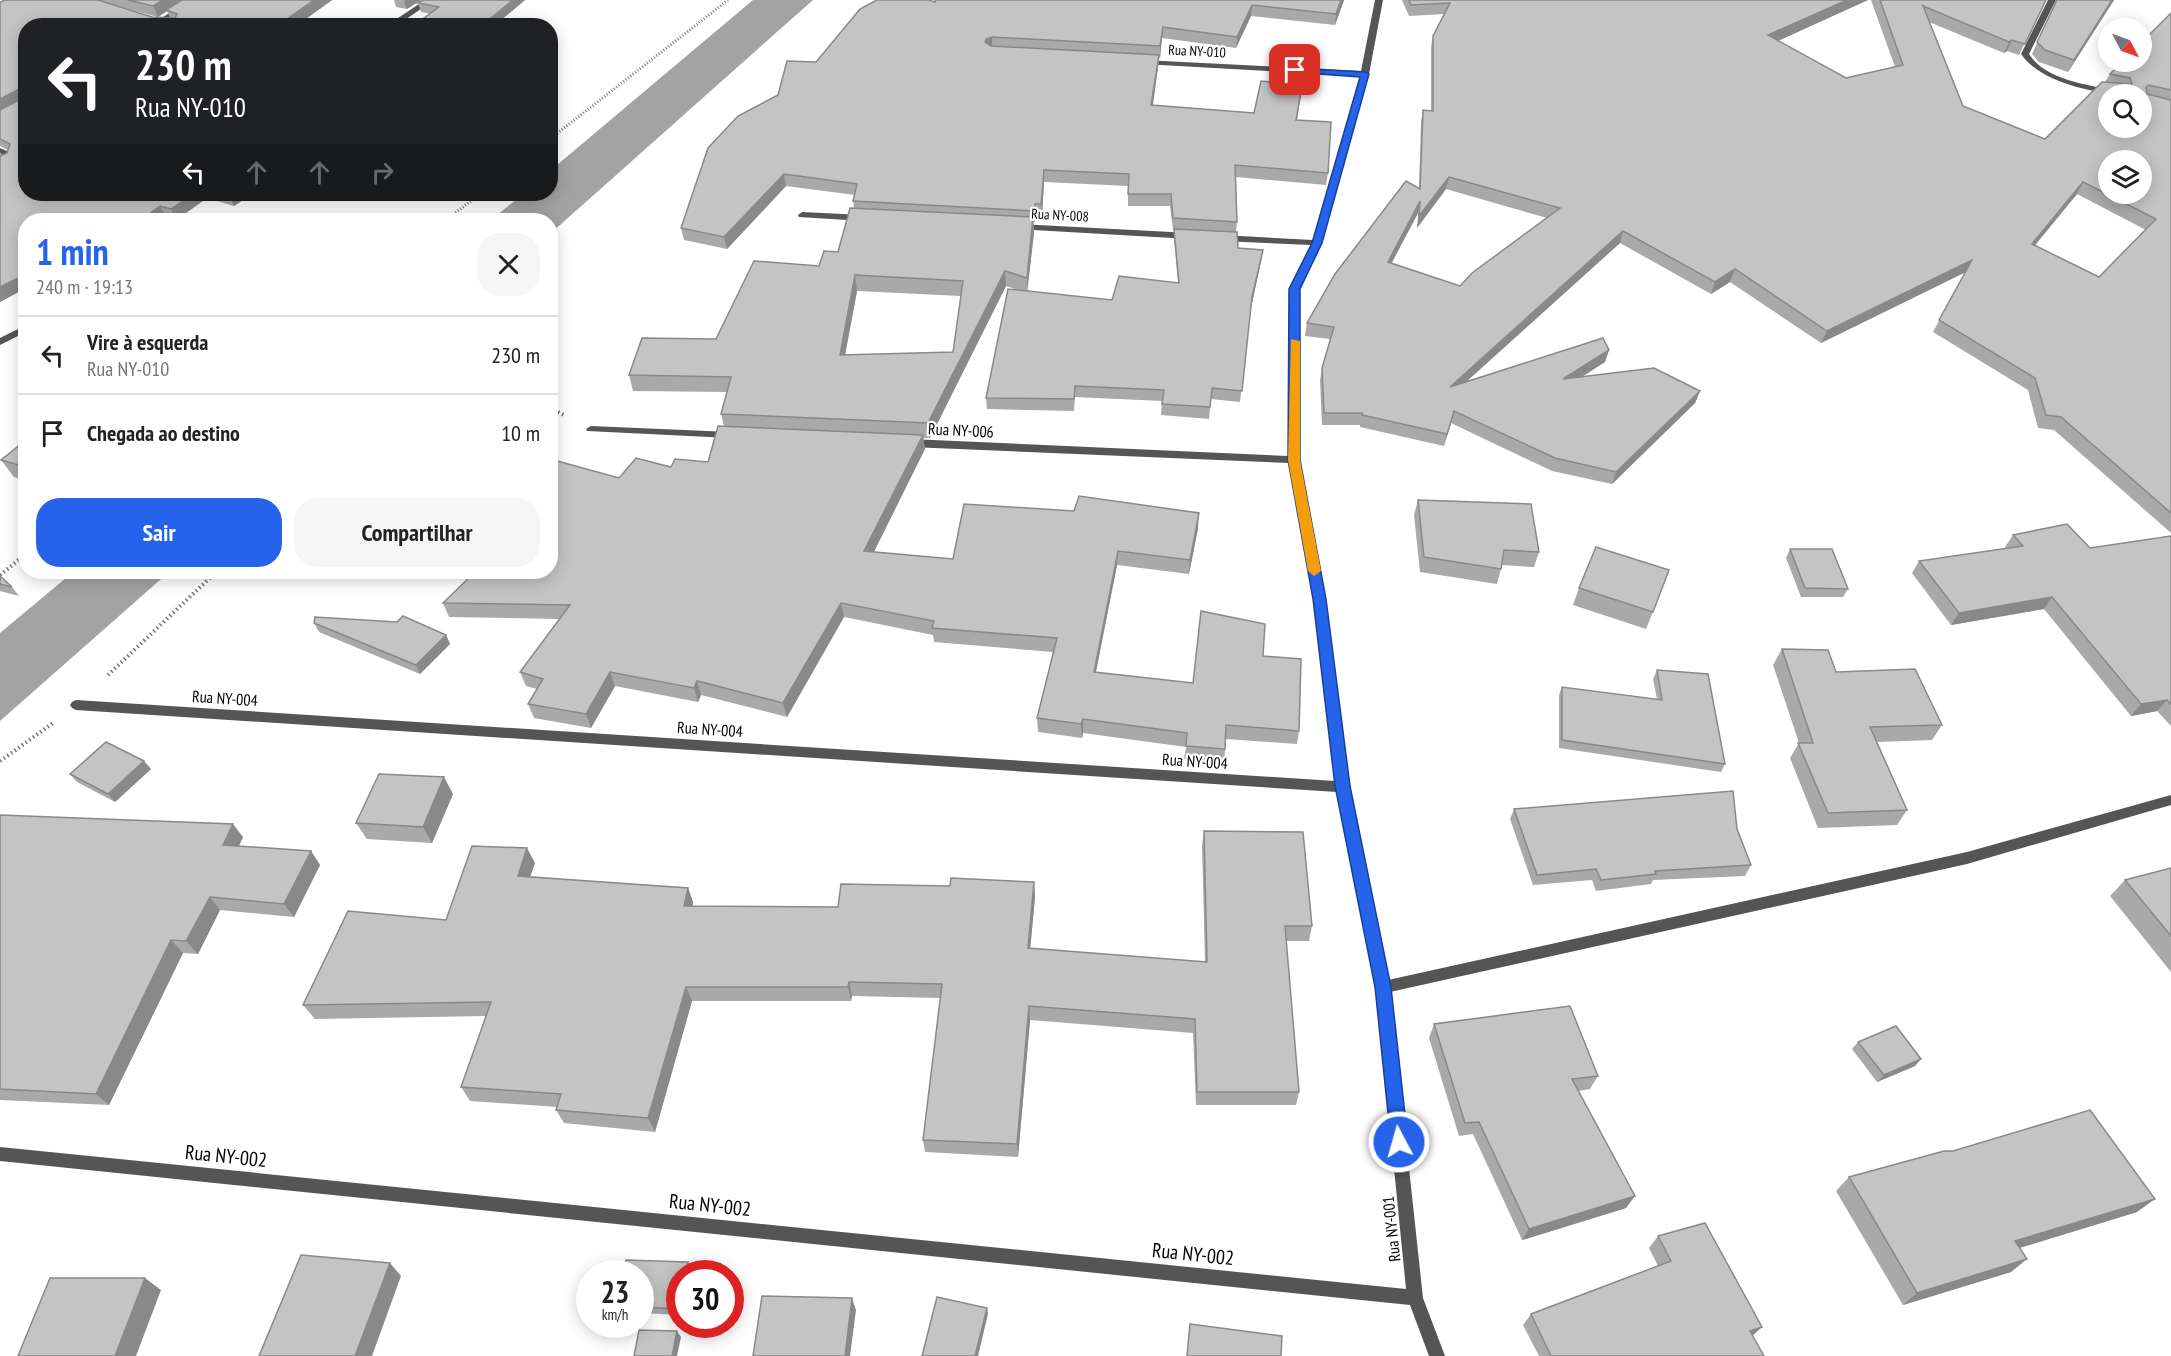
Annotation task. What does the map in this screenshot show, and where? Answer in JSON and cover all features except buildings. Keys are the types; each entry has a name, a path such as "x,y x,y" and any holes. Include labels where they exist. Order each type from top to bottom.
{"street":[{"path":"161,18 195,0"},
{"path":"402,18 430,0"},
{"name":"Rua NY-001","path":"1379,0 1365,74 1317,243 1294,289 1294,460 1319,599 1342,786 1383,987 1415,1298 1437,1356"},
{"path":"2052,0 2025,54 2029,64 2044,73 2098,88"},
{"name":"Rua NY-010","path":"1132,61 1365,74"},
{"path":"0,151 10,154 9,160 0,165"},
{"path":"802,214 872,218"},
{"name":"Rua NY-008","path":"1012,226 1200,237"},
{"path":"1212,237 1317,243"},
{"path":"0,342 18,332"},
{"path":"591,429 746,435"},
{"name":"Rua NY-006","path":"901,442 1294,460"},
{"name":"Rua NY-004","path":"76,705 1342,786"},
{"path":"1383,987 1967,858 2171,800"},
{"name":"Rua NY-002","path":"0,1154 1415,1298"}],"path":[{"path":"558,133 728,0"},
{"path":"455,213 471,201"},
{"path":"0,574 18,560"},
{"path":"0,761 76,705 209,579"}],"shaded area":[{"path":"753,0 813,0 558,227 558,213 500,213 514,201 558,201 558,164"},
{"path":"65,579 161,579 0,721 0,633"}],"slow traffic":[{"path":"1294,341 1294,460 1314,571"}],"route":[{"path":"1295,70 1365,74 1317,243 1294,289 1294,460 1319,599 1342,786 1383,987 1399,1142"}]}
